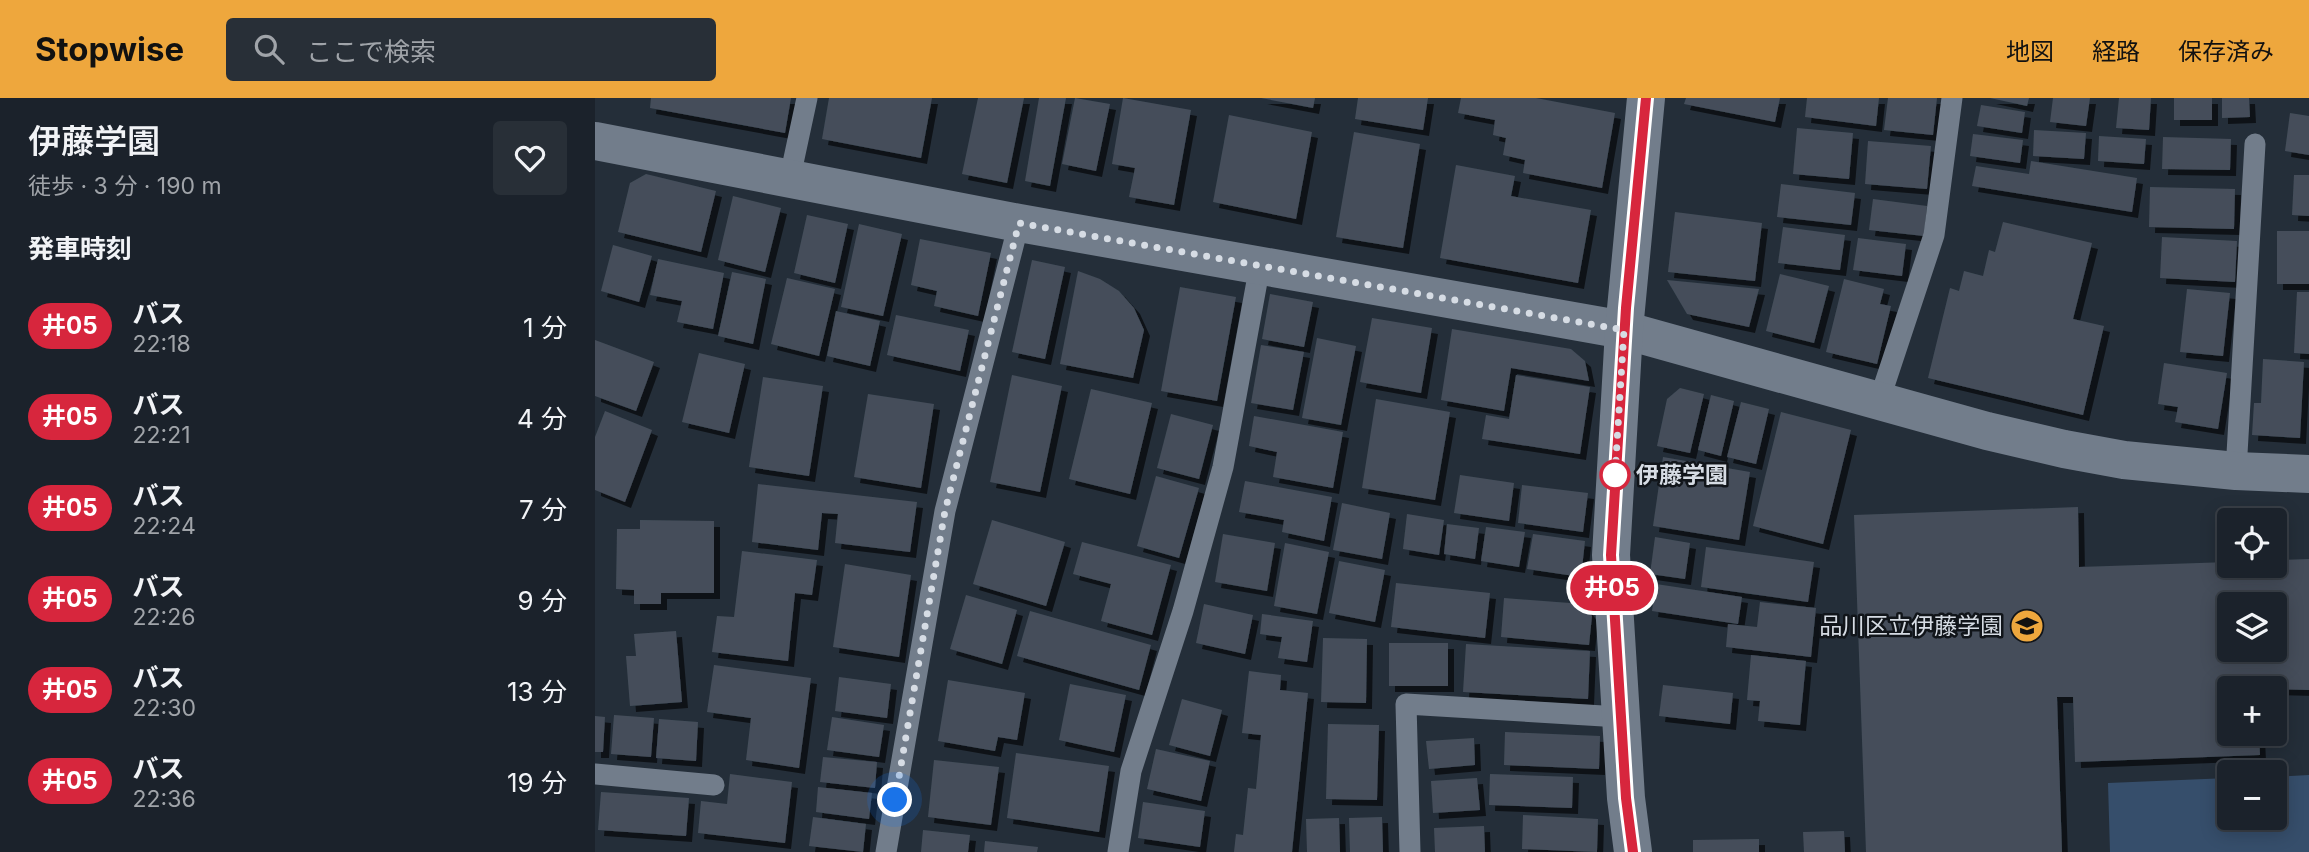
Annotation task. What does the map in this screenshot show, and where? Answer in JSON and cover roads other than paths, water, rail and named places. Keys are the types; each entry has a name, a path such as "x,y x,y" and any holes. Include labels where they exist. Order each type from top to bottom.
{"street":[{"path":"1633,852 1620,716 1611,555 1624,330 1646,98"},
{"path":"595,141 1019,223 1624,330 2064,449 2124,460 2236,471 2309,474"}],"lane":[{"path":"790,177 807,98"},
{"path":"1879,401 1934,235 1952,98"},
{"path":"2236,471 2255,144"},
{"path":"886,852 945,511 1019,223"},
{"path":"1118,852 1131,771 1183,611 1223,467 1261,265"},
{"path":"1410,852 1406,704 1620,716"},
{"path":"595,775 714,785"}],"place":[{"name":"伊藤学園","path":"1615,475"},
{"name":"品川区立伊藤学園","path":"2027,626"}]}
